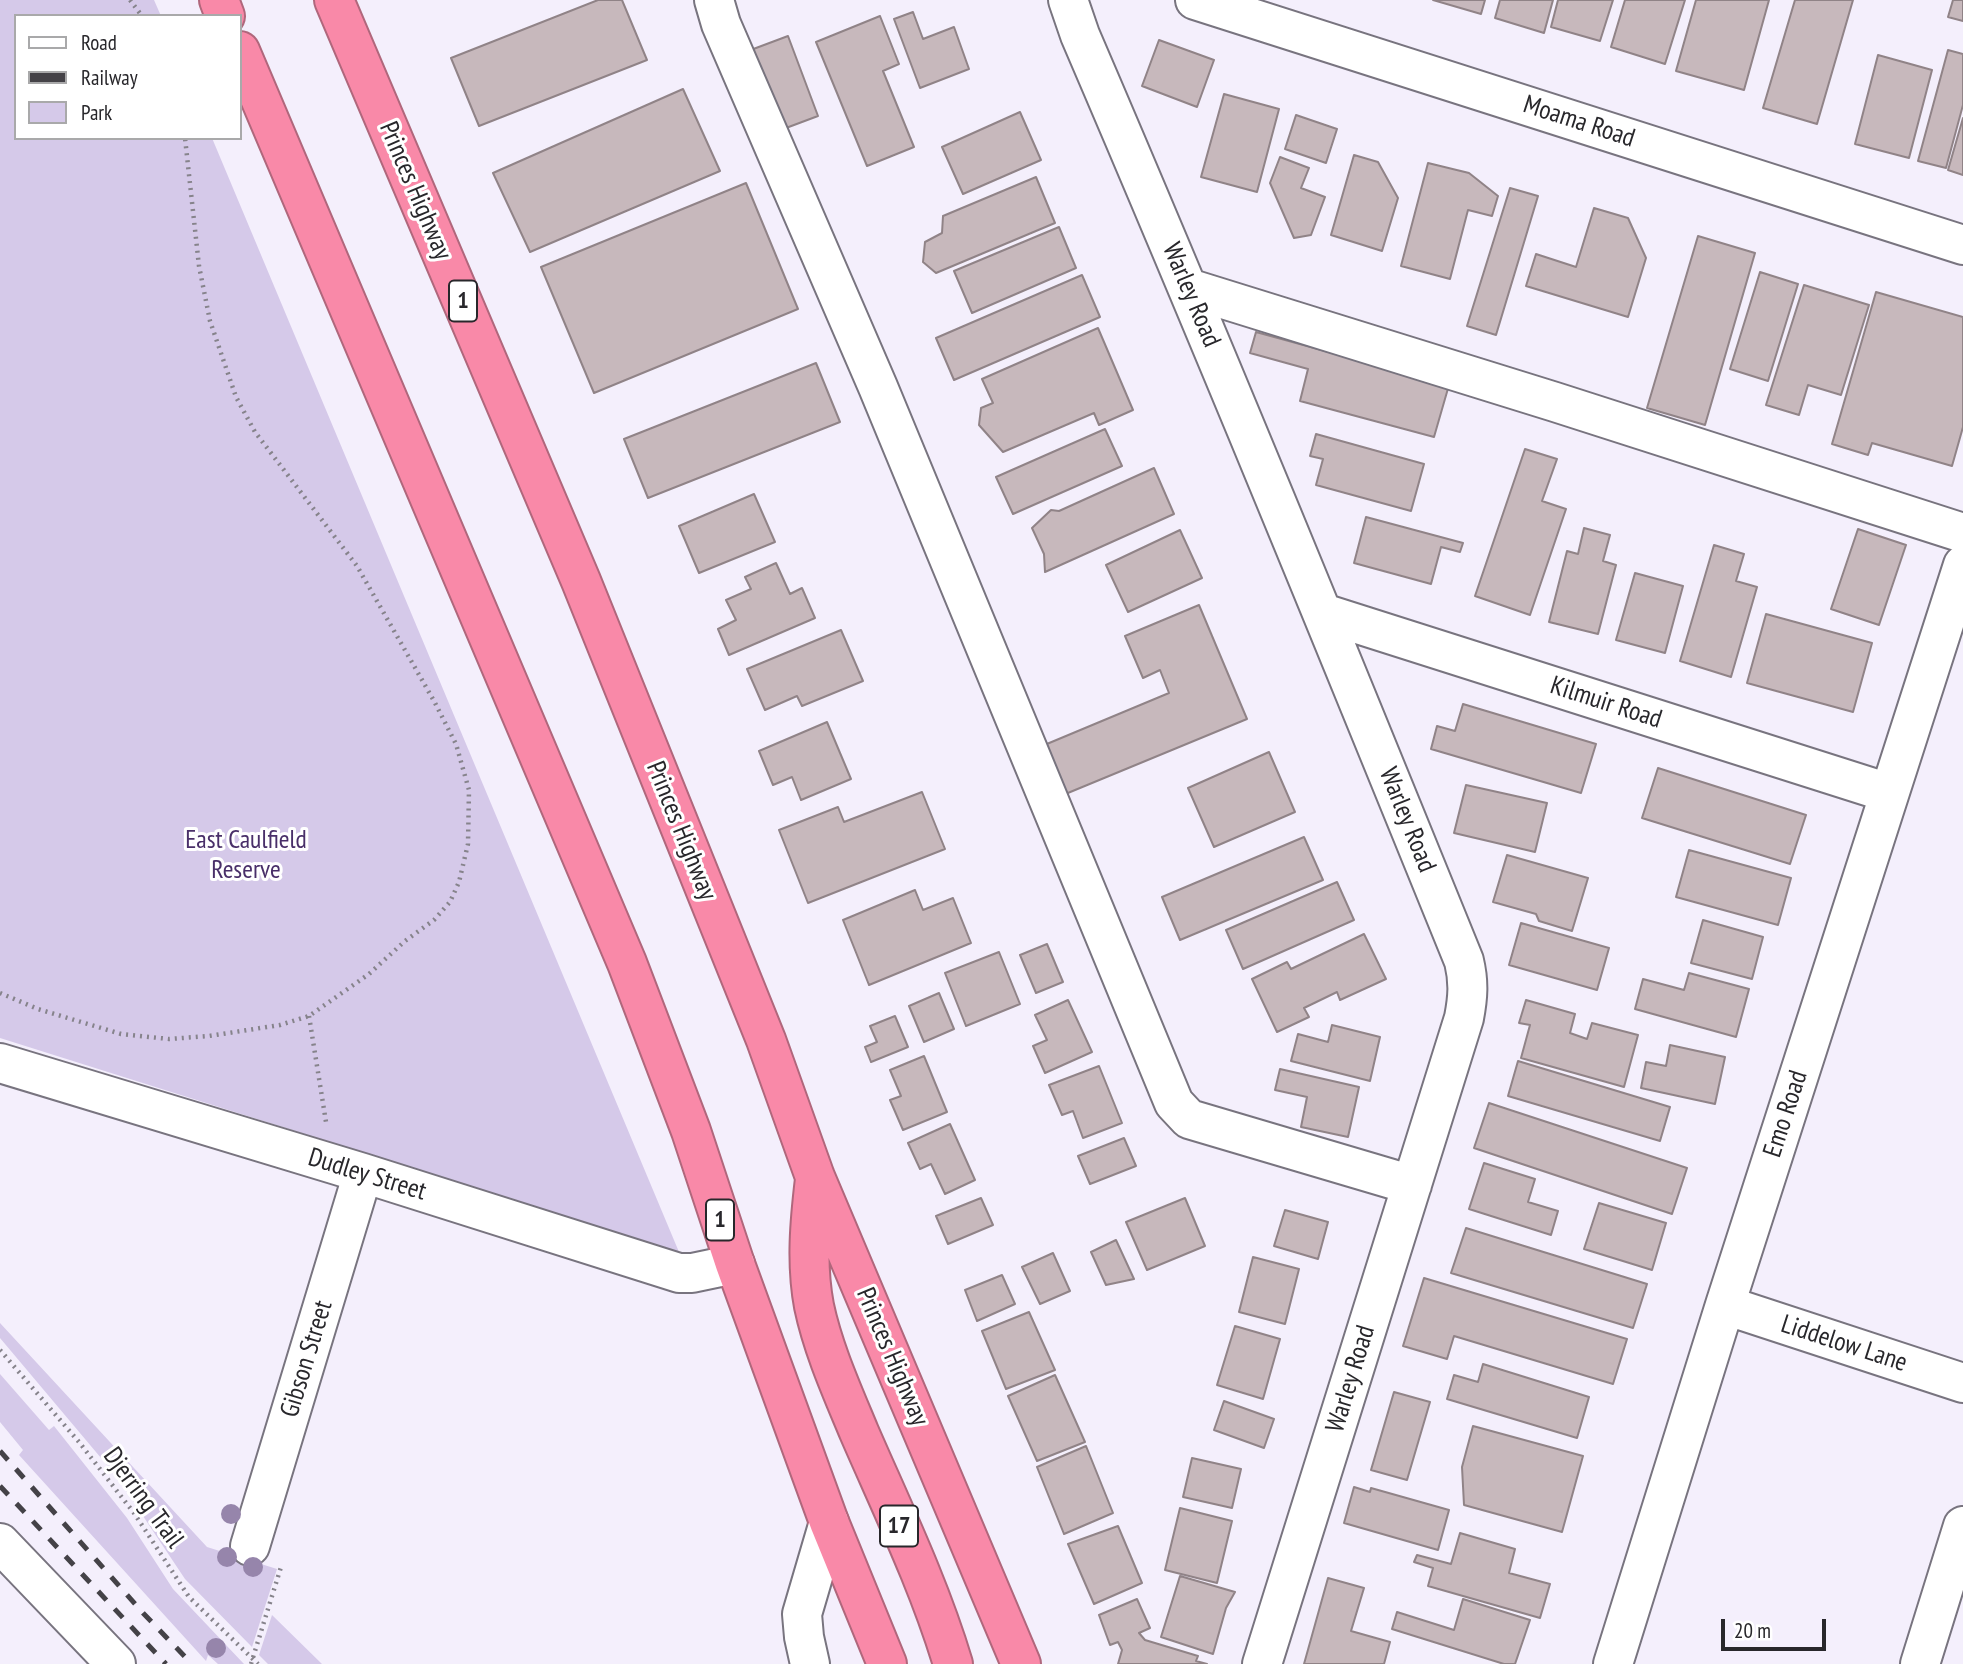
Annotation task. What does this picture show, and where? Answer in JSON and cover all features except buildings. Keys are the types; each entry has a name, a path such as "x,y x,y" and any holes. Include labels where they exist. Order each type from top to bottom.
{"highway":[{"name":"Princes Highway","path":"334,0 581,580 766,1040 816,1177 1021,1664"},
{"name":"1","path":"242,56 627,963 691,1131 735,1264 829,1522 887,1664"},
{"name":"17","path":"816,1177 809,1228 811,1288 821,1332 841,1389 928,1594 953,1664"},
{"path":"787,1405 841,1389"}],"street":[{"path":"200,0 213,14"},
{"path":"713,0 878,387 1174,1103 1189,1119 1412,1185"},
{"name":"Warley Road","path":"1068,0 1080,35 1323,613 1468,976 1464,1018 1262,1664"},
{"name":"Moama Road","path":"1195,0 1963,245"},
{"path":"1188,288 1963,533"},
{"name":"Emo Road","path":"1613,1664 1725,1305 1963,565"},
{"name":"Kilmuir Road","path":"1323,613 1889,793"},
{"name":"Dudley Street","path":"0,1063 348,1168 679,1273 735,1264"},
{"name":"Gibson Street","path":"267,1551 348,1168"},
{"name":"Liddelow Lane","path":"1725,1305 1963,1383"},
{"path":"810,1664 802,1614 829,1522"},
{"path":"1920,1664 1963,1526"},
{"path":"0,1543 116,1664"}],"path":[{"path":"0,993 38,1009 121,1034 169,1039 280,1025 309,1016 369,974 405,940 434,920 450,902 459,882 468,844 469,790 456,744 409,654 357,566 255,432 236,397 210,321 199,266 185,140"},
{"path":"309,1016 348,1168"},
{"name":"Djerring Trail","path":"0,1350 79,1442 134,1513 190,1597 258,1664"},
{"path":"252,1661 267,1551"}],"green space":[{"name":"East Caulfield Reserve","path":"0,0 154,0 160,14 14,14 14,140 213,140 679,1252 0,1038"},
{"path":"0,1323 207,1547 277,1569 252,1647 185,1579 117,1477 0,1338"},
{"path":"0,1374 49,1430 54,1426 127,1518 173,1589 244,1664 218,1664 208,1655 206,1661 19,1455 23,1450 0,1422"},
{"path":"272,1615 322,1664 268,1664 259,1655"}],"railway":[{"path":"0,1451 143,1613 192,1664"},
{"path":"0,1486 166,1664"}]}
